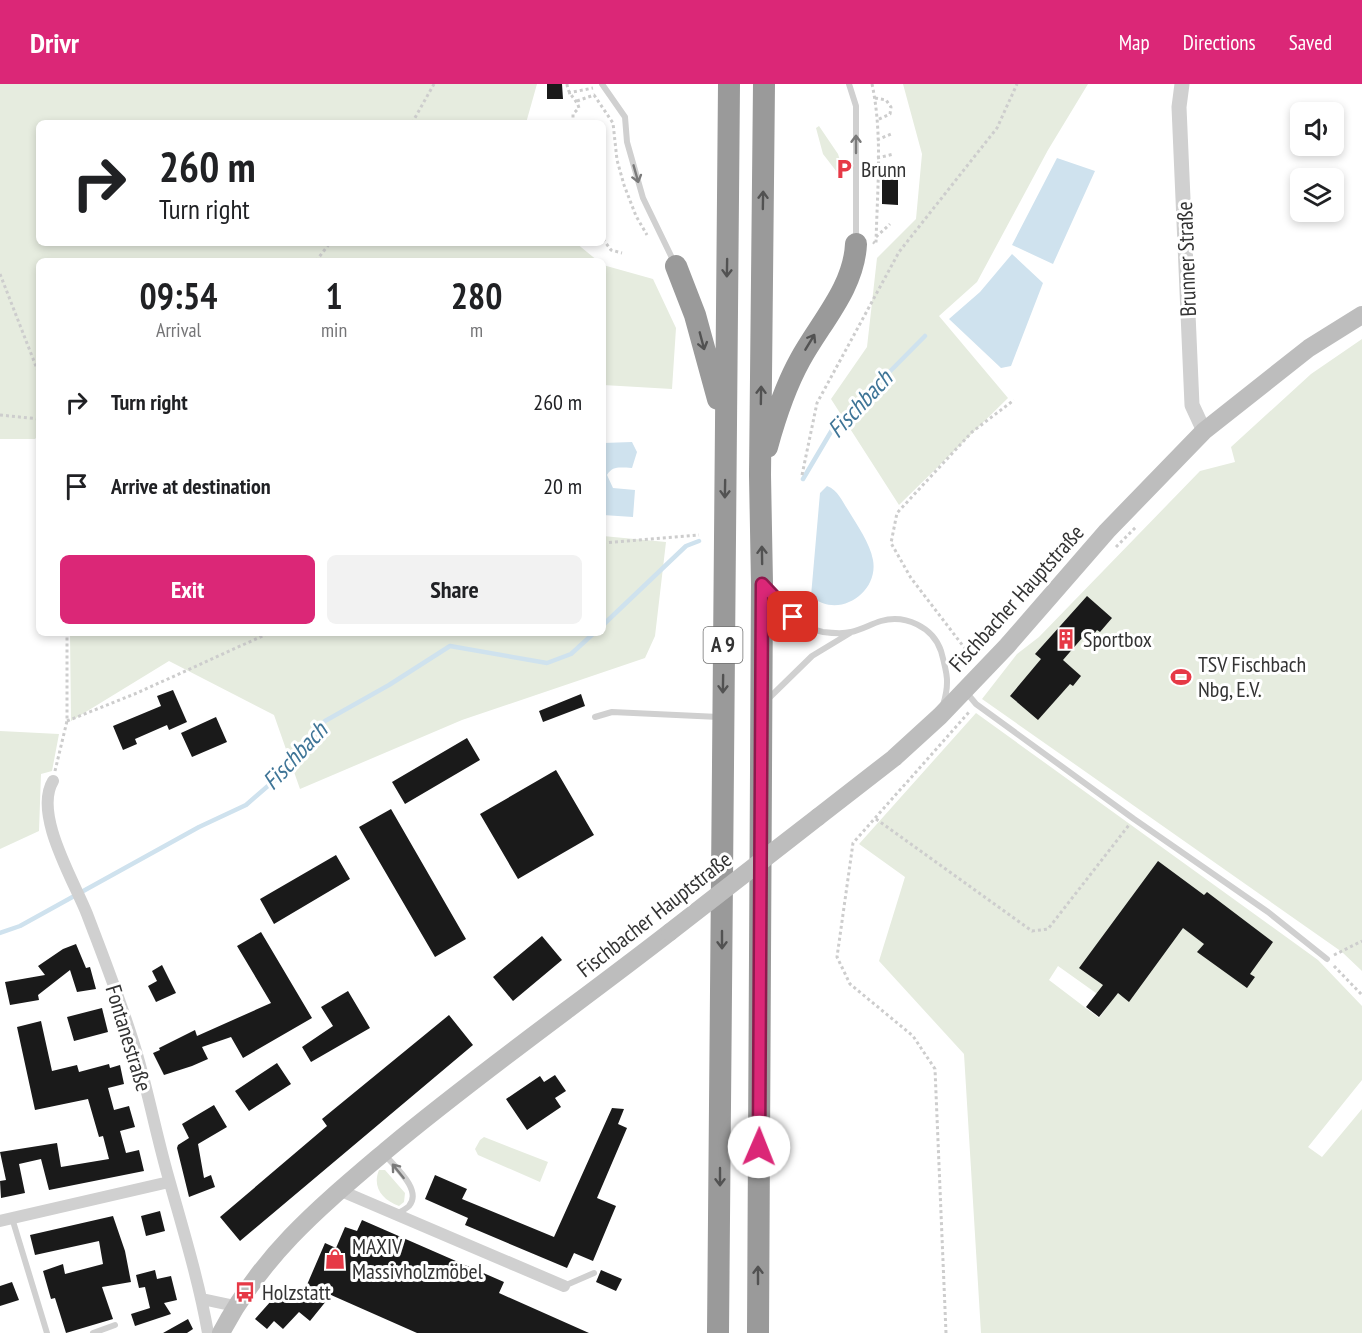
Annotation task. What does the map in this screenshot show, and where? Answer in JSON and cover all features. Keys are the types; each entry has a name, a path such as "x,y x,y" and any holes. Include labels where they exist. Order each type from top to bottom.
{"highway":[{"name":"A 9","path":"718,1333 729,84"},
{"name":"A 9","path":"758,1333 762,584 760,475 764,84"},
{"path":"760,475 781,403 799,362 849,279 862,236"},
{"path":"676,266 695,315 726,430"}],"main road":[{"name":"Fischbacher Hauptstraße","path":"221,1333 236,1306 269,1258 339,1190 436,1109 670,932 894,758 940,716 971,698 983,673 1107,531 1204,431 1309,348 1362,315"}],"street":[{"name":"Brunner Straße","path":"1182,84 1179,107 1192,405 1204,431"},
{"name":"Fontanestraße","path":"53,781 50,786 47,814 54,838 79,894 107,968 135,1051 186,1237 208,1333"},
{"path":"6,1220 170,1182"},
{"path":"339,1190 564,1286"},
{"path":"202,1299 236,1306"}],"lane":[{"path":"602,84 625,117 627,142 643,198 676,266"},
{"path":"849,84 856,106 862,236"},
{"path":"762,584 793,617 806,627 823,632 850,633"},
{"path":"761,706 798,667 850,633 882,620 899,619 928,630 938,642 949,686 940,716"},
{"path":"971,698 1134,819 1268,912 1327,959"},
{"path":"595,717 612,712 723,717"},
{"path":"383,1153 411,1189 413,1198 409,1206 396,1215"},
{"path":"6,1220 47,1333"},
{"path":"564,1286 594,1273"},
{"path":"93,1333 115,1325"}],"path":[{"path":"414,120 434,84"},
{"path":"567,84 568,93 579,108 573,114 573,120"},
{"path":"862,236 877,158 877,120 872,84"},
{"path":"802,475 817,403 899,252 997,128 1017,84"},
{"path":"568,93 595,88"},
{"path":"576,101 594,95 613,123 617,160 624,185 636,216 647,235"},
{"path":"875,98 886,100 891,107 890,114 877,120"},
{"path":"877,140 891,134"},
{"path":"877,158 894,154"},
{"path":"862,236 890,224"},
{"path":"606,243 611,250 622,253"},
{"path":"318,258 328,246"},
{"path":"0,274 36,367"},
{"path":"983,673 911,578 891,543 897,513 972,432 1014,400"},
{"path":"0,415 36,420"},
{"path":"606,543 699,536"},
{"path":"53,781 67,721 67,636"},
{"path":"67,721 137,693 262,636"},
{"path":"946,1333 935,1069 913,1036 850,984 837,957 853,843 876,819 971,698"},
{"path":"876,819 1032,931 1048,929 1134,819"},
{"path":"1362,941 1327,959 1362,995"}],"shaded area":[{"path":"0,84 537,84 527,120 36,120 36,246 580,246 594,258 36,258 36,438 0,439"},
{"path":"903,84 1088,84 1048,150 977,282 939,316 1008,398 899,505 831,399 867,347 877,258 916,219 922,154"},
{"path":"819,126 838,154 844,173 840,176 823,154 816,128"},
{"path":"606,266 653,279 676,328 672,389 606,385"},
{"name":"TSV Fischbach Nbg, E.V.","path":"1362,339 1362,971 1342,952 982,699 1017,654 1039,637 1200,471 1235,462 1231,447 1311,374"},
{"path":"606,536 666,542 655,636 645,658 462,720 300,789 274,715 169,661 71,721 70,636 606,636"},
{"path":"976,713 1318,960 1362,1006 1362,1080 1308,1147 1322,1157 1362,1109 1362,1333 981,1333 964,1054 879,961 905,877 859,844","holes":["1058,966 1110,1003 1099,1018 1049,980"]},
{"path":"0,731 59,734 52,771 41,774 39,831 0,849"},
{"path":"484,1137 548,1162 540,1182 478,1155 475,1149"},
{"path":"379,1170 385,1170 405,1193 404,1202 399,1206 380,1192 377,1182"}],"water":[{"path":"1057,158 1095,171 1053,264 1012,245"},
{"path":"1012,254 1043,283 1011,366 1001,368 949,319 980,292"},
{"path":"632,442 637,452 632,468 615,468 607,475 613,488 635,490 633,517 606,515 606,443"},
{"path":"827,486 834,490 842,500 866,541 873,560 870,583 863,592 844,604 822,603 811,596 820,493"}],"building":[{"path":"547,84 562,84 563,99 547,99"},
{"path":"882,178 898,178 898,205 882,204"},
{"path":"1087,596 1112,618 1100,632 1097,630 1094,634 1089,630 1063,660 1081,676 1073,686 1070,684 1038,720 1010,696 1041,659 1035,654"},
{"path":"173,690 187,722 169,730 167,725 135,739 137,744 123,750 113,726 161,706 157,696"},
{"path":"581,694 585,706 543,722 539,711"},
{"path":"216,717 227,742 192,757 181,733"},
{"path":"467,738 480,760 405,804 392,782"},
{"path":"556,770 594,835 518,879 480,814"},
{"path":"391,809 466,939 435,957 359,827"},
{"path":"336,855 350,879 274,924 260,899"},
{"path":"1158,861 1204,895 1207,892 1273,942 1250,974 1255,977 1247,988 1197,952 1204,944 1183,928 1129,1002 1118,993 1099,1017 1086,1007 1103,985 1079,968"},
{"path":"261,932 312,1018 243,1058 231,1037 202,1047 208,1059 164,1075 153,1053 160,1050 159,1048 195,1030 197,1036 271,1003 237,946"},
{"path":"542,936 562,960 513,1001 493,977"},
{"path":"76,944 86,968 90,967 96,989 77,992 70,970 38,995 39,1000 10,1005 5,982 45,975 38,966 63,949"},
{"path":"162,965 176,993 156,1002 148,986 157,981 152,971"},
{"path":"348,991 370,1028 311,1062 302,1047 333,1026 321,1007"},
{"path":"102,1008 108,1032 74,1041 67,1017"},
{"path":"449,1015 473,1045 240,1241 220,1217 327,1126 322,1119"},
{"path":"41,1021 52,1071 77,1065 79,1072 109,1064 110,1068 120,1065 124,1084 108,1088 114,1110 129,1106 135,1127 120,1131 126,1153 139,1150 144,1171 49,1190 41,1159 19,1164 25,1193 1,1198 0,1181 6,1180 0,1152 57,1143 61,1167 109,1159 103,1136 99,1137 88,1099 35,1110 17,1027"},
{"path":"277,1063 291,1084 249,1111 235,1091"},
{"path":"555,1075 566,1091 555,1098 561,1107 527,1130 506,1099 540,1076 544,1082"},
{"path":"214,1105 227,1127 198,1144 204,1178 211,1175 215,1187 189,1197 177,1148 189,1138 182,1124"},
{"path":"612,1108 624,1109 618,1124 627,1128 597,1198 616,1206 593,1261 574,1253 567,1268 465,1225 468,1218 425,1199 435,1175 467,1189 462,1199 554,1237"},
{"path":"160,1211 165,1231 146,1236 141,1216"},
{"path":"113,1216 125,1251 131,1282 102,1287 113,1319 66,1333 55,1298 51,1299 43,1271 63,1264 65,1274 103,1264 99,1241 35,1255 30,1235"},
{"path":"362,1220 504,1282 499,1293 589,1333 417,1333 331,1295 310,1321 299,1312 283,1329 274,1321 267,1329 255,1319 271,1301 274,1303 285,1288 303,1294 325,1243 336,1248 345,1227 357,1231"},
{"path":"155,1270 157,1279 171,1276 177,1300 164,1303 171,1314 135,1326 131,1314 150,1308 145,1287 139,1288 136,1275"},
{"path":"601,1270 622,1279 616,1291 596,1282"},
{"path":"12,1282 19,1300 0,1306 0,1286"},
{"path":"188,1319 193,1329 187,1333 163,1333"}],"waterway":[{"name":"Fischbach","path":"803,479 832,430 925,336"},
{"name":"Fischbach","path":"606,622 686,546 699,541"},
{"name":"Fischbach","path":"0,933 20,926 199,827 246,805 276,779 325,721 389,685 450,646 547,663 571,654 591,636"}],"place":[{"name":"Brunn","path":"844,169"},
{"name":"Sportbox","path":"1066,639"},
{"name":"TSV Fischbach Nbg, E.V.","path":"1181,677"},
{"name":"MAXIV Massivholzmöbel","path":"335,1259"},
{"name":"Holzstatt","path":"245,1292"}],"route":[{"path":"759,1147 762,584 793,617"}]}
